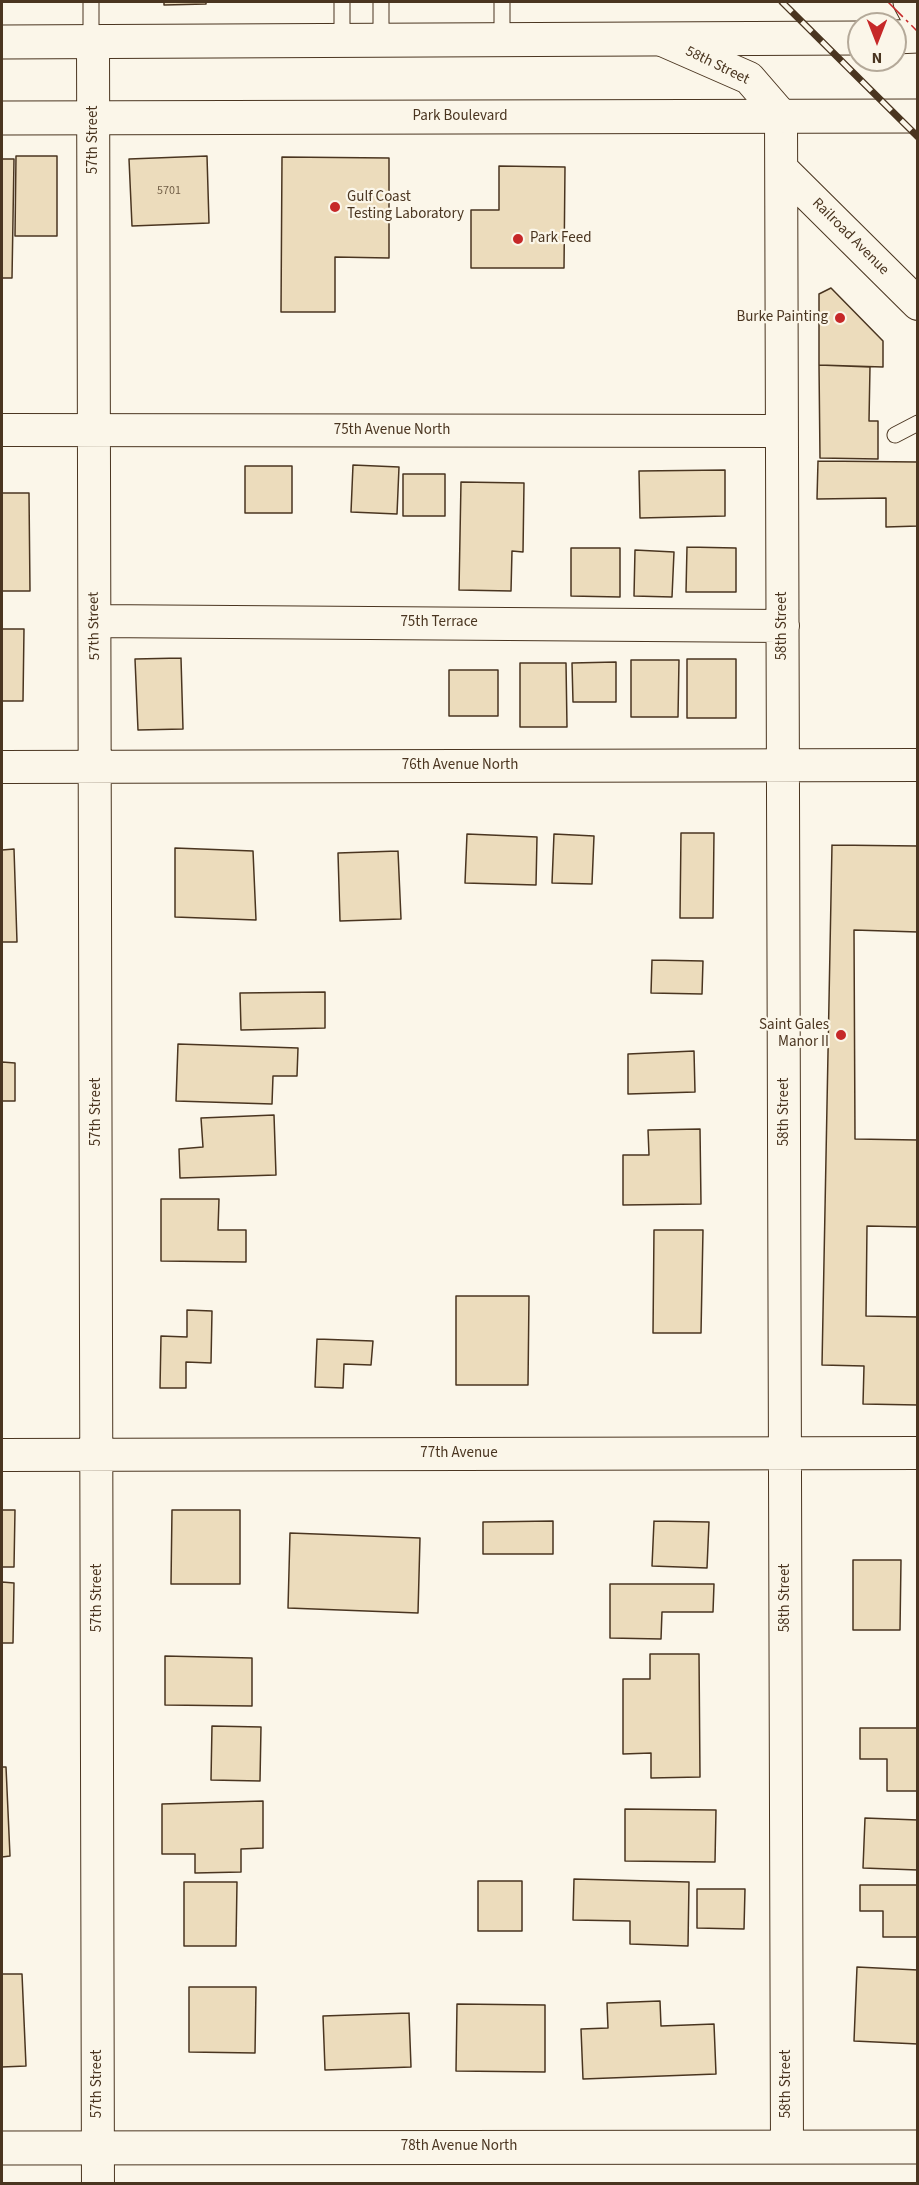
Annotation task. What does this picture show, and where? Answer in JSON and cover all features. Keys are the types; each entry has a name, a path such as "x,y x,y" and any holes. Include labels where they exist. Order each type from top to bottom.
{"main road":[{"path":"910,2 918,17"},
{"path":"2,42 847,39"},
{"name":"Park Boulevard","path":"2,118 918,116"},
{"name":"78th Avenue North","path":"2,2148 918,2147"}],"street":[{"name":"58th Street","path":"660,39 749,78 781,115 783,170 787,2146"},
{"name":"57th Street","path":"92,41 98,1455 98,2184"},
{"name":"Railroad Avenue","path":"783,170 918,304"},
{"name":"75th Avenue North","path":"2,430 782,431"},
{"name":"75th Terrace","path":"95,621 783,626"},
{"name":"76th Avenue North","path":"2,767 918,765"},
{"name":"77th Avenue","path":"2,1455 918,1453"}],"lane":[{"path":"91,2 92,41"},
{"path":"342,2 342,40"},
{"path":"381,2 381,40"},
{"path":"502,2 502,40"},
{"path":"895,435 918,423"}],"building":[{"path":"164,2 206,2 206,4 164,5"},
{"path":"16,156 57,156 57,236 15,236"},
{"path":"207,156 209,223 132,226 129,159"},
{"name":"Gulf Coast Testing Laboratory","path":"282,157 389,158 389,258 335,257 335,312 281,312"},
{"path":"2,159 14,159 12,278 2,278"},
{"name":"Park Feed","path":"499,166 565,167 564,268 471,268 471,210 499,210"},
{"name":"Burke Painting","path":"831,288 883,341 883,367 819,365 819,294"},
{"path":"819,365 870,367 869,421 878,421 878,459 820,458"},
{"path":"818,461 918,462 918,526 886,527 886,498 817,499"},
{"path":"353,465 399,467 397,514 351,512"},
{"path":"245,466 292,466 292,513 245,513"},
{"path":"725,470 725,516 640,518 639,471"},
{"path":"403,474 445,474 445,516 403,516"},
{"path":"461,482 524,483 523,552 512,551 511,591 459,590"},
{"path":"2,493 29,493 30,591 2,591"},
{"path":"687,547 736,548 736,592 686,592"},
{"path":"571,548 620,548 620,597 571,596"},
{"path":"635,550 674,552 672,597 634,596"},
{"path":"2,629 24,629 23,701 2,701"},
{"path":"181,658 183,729 138,730 135,659"},
{"path":"687,659 736,659 736,718 687,718"},
{"path":"631,660 679,660 678,717 631,717"},
{"path":"616,662 616,702 573,702 572,663"},
{"path":"520,663 566,663 567,727 520,727"},
{"path":"449,670 498,670 498,716 449,716"},
{"path":"681,833 714,833 713,918 680,918"},
{"path":"467,834 537,837 536,885 465,883"},
{"path":"554,834 594,836 592,884 552,883"},
{"name":"Saint Gales Manor II","path":"832,845 918,846 918,932 854,930 855,1139 918,1140 918,1227 867,1226 866,1316 918,1317 918,1405 863,1404 864,1366 822,1365"},
{"path":"175,848 253,851 256,920 175,917"},
{"path":"14,849 17,942 2,942 2,850"},
{"path":"398,851 401,919 340,921 338,853"},
{"path":"652,960 703,961 702,994 651,993"},
{"path":"325,992 325,1028 241,1030 240,993"},
{"path":"178,1044 298,1048 297,1076 273,1076 272,1104 176,1101"},
{"path":"694,1051 695,1092 628,1094 628,1054"},
{"path":"2,1062 15,1063 15,1101 2,1101"},
{"path":"274,1115 276,1175 180,1178 179,1149 203,1147 201,1118"},
{"path":"700,1129 701,1204 623,1205 623,1155 649,1155 648,1130"},
{"path":"161,1199 219,1199 218,1230 246,1230 246,1262 161,1261"},
{"path":"654,1230 703,1230 701,1333 653,1333"},
{"path":"456,1296 529,1296 528,1385 456,1385"},
{"path":"187,1310 212,1311 211,1363 186,1362 186,1388 160,1388 161,1336 187,1337"},
{"path":"317,1339 373,1341 371,1365 344,1364 343,1388 315,1387"},
{"path":"2,1510 15,1510 14,1567 2,1567"},
{"path":"172,1510 240,1510 240,1584 171,1584"},
{"path":"553,1521 553,1554 483,1554 483,1522"},
{"path":"654,1521 709,1522 707,1568 652,1566"},
{"path":"290,1533 420,1538 418,1613 288,1608"},
{"path":"853,1560 901,1560 900,1630 853,1630"},
{"path":"2,1582 14,1583 13,1643 2,1643"},
{"path":"610,1584 714,1584 713,1612 662,1612 661,1639 610,1638"},
{"path":"650,1654 699,1654 700,1777 651,1778 651,1753 623,1754 623,1679 650,1679"},
{"path":"165,1656 252,1658 252,1706 165,1705"},
{"path":"212,1726 261,1727 260,1781 211,1780"},
{"path":"860,1728 918,1728 918,1791 887,1791 887,1759 860,1759"},
{"path":"2,1767 6,1767 10,1856 2,1857"},
{"path":"263,1801 263,1848 241,1849 241,1872 195,1873 195,1854 162,1854 162,1804"},
{"path":"625,1809 716,1810 715,1862 625,1861"},
{"path":"865,1818 918,1820 918,1870 863,1868"},
{"path":"574,1879 689,1882 688,1946 630,1944 630,1921 573,1920"},
{"path":"478,1881 522,1881 522,1931 478,1931"},
{"path":"184,1882 237,1882 236,1946 184,1946"},
{"path":"860,1885 918,1885 918,1937 883,1937 883,1911 860,1911"},
{"path":"697,1889 745,1889 744,1929 697,1928"},
{"path":"857,1967 918,1970 918,2044 854,2041"},
{"path":"2,1974 22,1974 26,2066 2,2067"},
{"path":"189,1987 256,1987 255,2053 189,2052"},
{"path":"660,2001 661,2026 714,2024 716,2074 583,2079 581,2029 608,2028 607,2003"},
{"path":"457,2004 545,2005 545,2072 456,2071"},
{"path":"409,2013 411,2067 325,2070 323,2016"}],"railway":[{"path":"782,2 918,137"}],"power":[{"path":"888,2 918,32"}],"place":[{"name":"Gulf Coast Testing Laboratory","path":"335,207"},
{"name":"Park Feed","path":"518,239"},
{"name":"Burke Painting","path":"840,318"},
{"name":"Saint Gales Manor II","path":"841,1035"}]}
